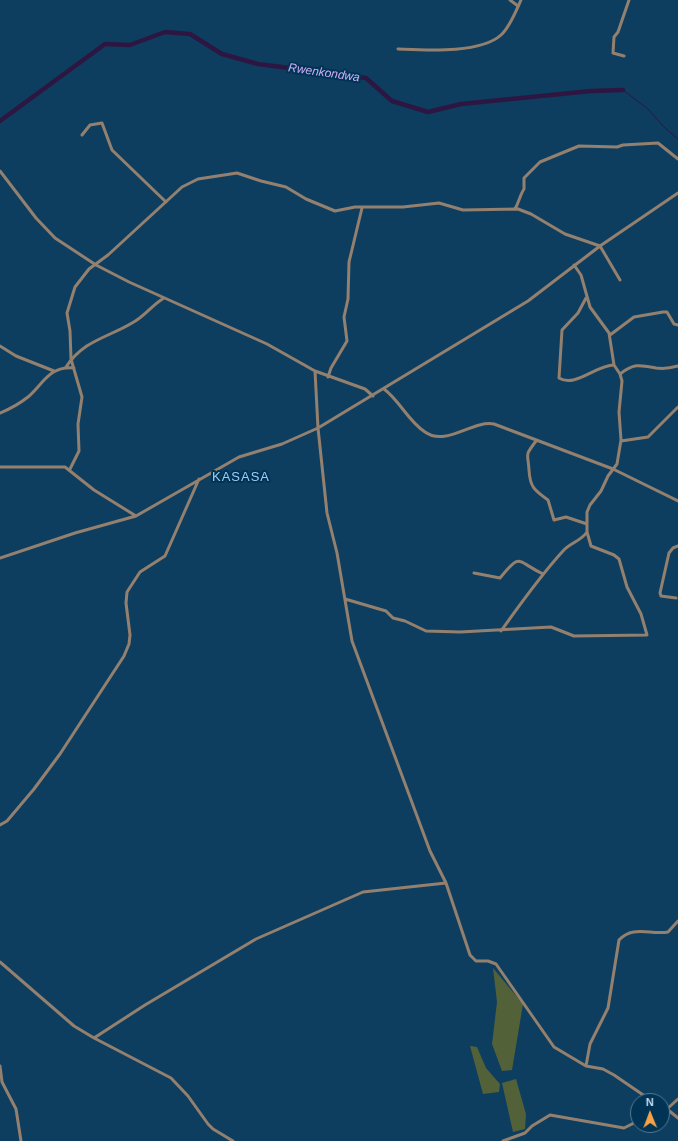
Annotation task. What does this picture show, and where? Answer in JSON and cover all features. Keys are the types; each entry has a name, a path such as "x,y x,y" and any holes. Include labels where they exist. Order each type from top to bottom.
{"street":[{"path":"510,0 518,6"},
{"path":"398,49 450,49 470,47 487,42 502,33 521,0"},
{"path":"624,56 613,53 613,38 619,30 629,0"},
{"path":"82,135 90,125 102,123 112,150 166,202"},
{"path":"515,209 519,202 520,194 524,189 524,178 536,165 579,146 617,147 623,145 658,143 678,159"},
{"path":"0,172 36,218 55,238 96,265 164,298 267,344 315,371 328,377 360,387 373,396"},
{"path":"70,469 79,451 77,431 82,397 71,359 68,308 80,280 89,269 96,265 182,187 192,180 237,173 261,181 291,188 306,199 331,210 379,206 408,207 439,203 463,210 523,210 565,234 600,246 620,280"},
{"path":"0,558 75,533 136,516 239,457 282,444 318,428 528,301 600,246 678,193"},
{"path":"519,202 523,210"},
{"path":"328,377 331,368 347,341 344,317 348,299 349,262 362,208"},
{"path":"345,599 386,611 393,618 405,621 426,631 501,631 551,627 574,636 647,635 641,614 627,587 619,559 614,555 591,546 587,532 588,508 601,491 617,464 621,441 619,415 622,384 620,374 614,365 610,335 592,310 586,298 581,275 574,265"},
{"path":"66,367 71,359 85,346 132,323 164,298"},
{"path":"586,298 578,313 562,330 559,378 565,381 572,381 605,365 614,365"},
{"path":"610,335 634,317 663,312 667,312 673,322 678,325"},
{"path":"0,346 16,356 54,370"},
{"path":"620,374 628,368 637,366 647,365 657,368 678,366"},
{"path":"0,413 24,400 54,370 66,367 74,368"},
{"path":"315,371 318,428 327,513 352,641 358,662 406,783 430,851 446,883 473,959 493,962 496,964 551,1044 586,1066 603,1069 614,1075 640,1093"},
{"path":"384,389 396,400 418,427 428,434 444,436 485,423 500,426 613,469 678,501"},
{"path":"621,441 648,437 678,407"},
{"path":"536,440 527,455 531,484 538,495 548,500 554,520 568,517 587,524"},
{"path":"0,467 61,466 70,469 94,490 136,516"},
{"path":"0,825 8,821 41,780 124,656 130,635 126,603 127,592 140,572 165,556 199,479"},
{"path":"501,631 543,574 563,550 581,539 587,532"},
{"path":"676,598 661,596 660,593 669,553 673,548 678,546"},
{"path":"474,573 500,578 511,563 516,561 523,562 543,574"},
{"path":"94,1038 145,1005 256,939 363,892 446,883"},
{"path":"586,1066 590,1044 608,1008 619,940 627,934 637,931 668,932 678,921"},
{"path":"0,962 70,1023 94,1038 171,1078 188,1096 208,1124 233,1141"},
{"path":"0,1066 2,1082 16,1109 21,1141"},
{"path":"670,1106 678,1099"},
{"path":"670,1111 678,1118"},
{"path":"503,1141 525,1133 532,1126 550,1115 624,1128 630,1125"}],"green space":[{"path":"493,968 523,1004 512,1070 502,1071 492,1044 497,1002"},
{"path":"470,1046 477,1047 486,1068 500,1084 499,1092 483,1094"},
{"path":"516,1079 526,1114 525,1129 513,1132 502,1083"}],"waterway":[{"name":"Rwenkondwa","path":"0,121 105,44 130,45 165,32 190,34 222,54 258,64 366,78 392,101 428,112 461,104 591,91 623,90"},
{"name":"Rwenkondwa","path":"623,90 648,109 665,128 678,139"}],"district":[{"name":"KASASA","path":"241,477"}]}
